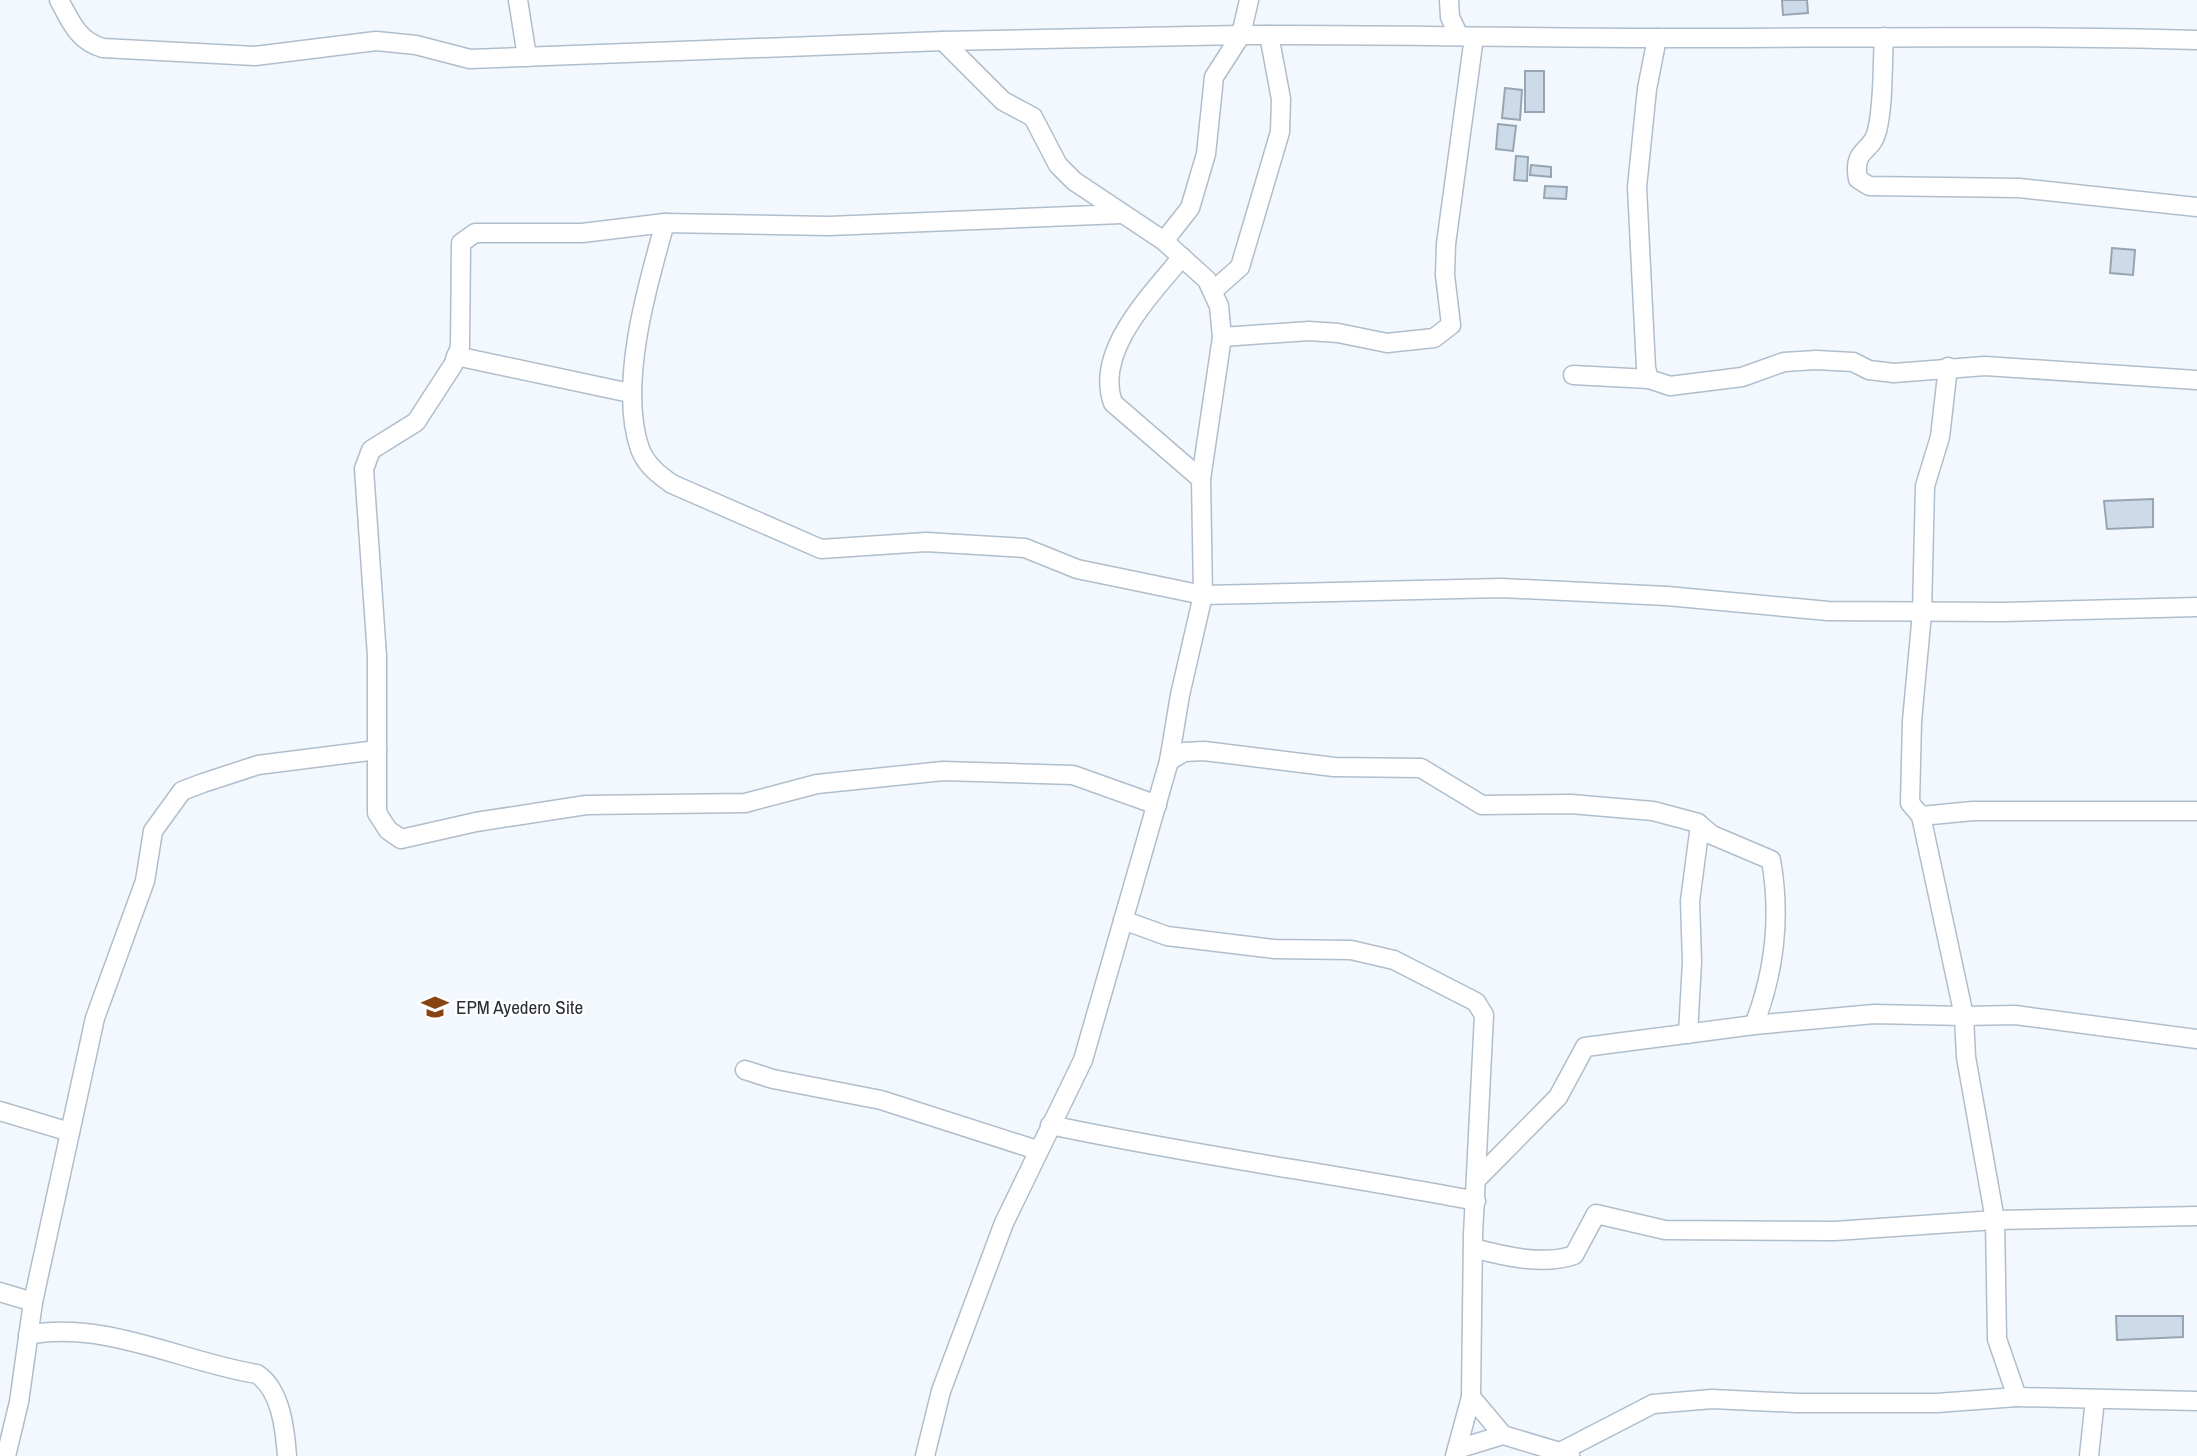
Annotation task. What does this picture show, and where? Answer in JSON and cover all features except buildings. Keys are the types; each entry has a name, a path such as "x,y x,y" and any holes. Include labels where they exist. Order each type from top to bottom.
{"street":[{"path":"59,0 76,32 87,44 103,48 255,56 376,41 416,45 470,59 943,41 1241,35 1657,38 2001,35 2197,40"},
{"path":"517,0 527,57"},
{"path":"1164,241 1190,208 1206,154 1214,77 1241,35 1249,0"},
{"path":"1222,337 1318,332 1387,343 1434,338 1451,325 1445,275 1446,244 1466,35 1450,17 1449,0"},
{"path":"1214,290 1240,267 1280,132 1281,99 1269,35"},
{"path":"1884,37 1877,132 1858,155 1856,166 1858,179 1869,186 2019,188 2197,207"},
{"path":"1649,379 1637,187 1647,89 1657,38"},
{"path":"925,1456 946,1378 1004,1223 1037,1150 1083,1060 1169,761 1180,695 1203,594 1201,479 1222,337 1214,290 1164,241 1074,181 1058,165 1033,117 1003,101 943,41"},
{"path":"1121,214 829,226 666,223 582,233 475,233 467,236 461,243 460,347 416,422 371,450 365,469 377,656 377,813 388,830 401,839 475,822 586,805 745,803 817,784 943,771 1073,775 1157,805"},
{"path":"666,223 651,274 630,393 640,450 655,472 672,484 821,549 926,542 1025,548 1077,569 1203,594 1501,588 1716,600 1828,611 1923,613 2197,607"},
{"path":"1182,257 1139,306 1109,371 1108,390 1113,403 1201,479"},
{"path":"456,356 630,393"},
{"path":"1573,375 1649,379 1670,386 1742,377 1784,362 1816,360 1853,362 1869,370 1894,373 1985,366 2197,380"},
{"path":"1948,367 1940,437 1925,486 1923,613 1912,721 1910,803 1921,816 1964,1016 1966,1058 1995,1220 1997,1339 2017,1397"},
{"path":"6,1456 19,1402 33,1302 94,1018 145,881 153,831 182,791 258,765 377,750"},
{"path":"1169,761 1184,752 1204,751 1334,767 1421,768 1482,805 1571,804 1678,815 1700,825 1712,835 1771,860 1777,892 1775,946 1766,992 1754,1025"},
{"path":"1921,816 1973,811 2197,811"},
{"path":"1688,1034 1692,962 1690,901 1700,825"},
{"path":"1123,919 1167,936 1274,948 1351,950 1394,960 1476,1002 1484,1015 1473,1248 1471,1397 1456,1452"},
{"path":"1478,1178 1558,1097 1585,1047 1754,1025 1874,1014 2015,1015 2197,1039"},
{"path":"745,1070 773,1079 881,1100 1037,1150"},
{"path":"0,1111 70,1132"},
{"path":"1051,1125 1171,1150 1317,1171 1476,1201"},
{"path":"1473,1248 1513,1258 1566,1258 1574,1255 1596,1214 1665,1230 1835,1231 1995,1220 2197,1216"},
{"path":"0,1292 33,1302"},
{"path":"28,1335 52,1330 91,1332 257,1374 267,1381 276,1399 285,1428 287,1456"},
{"path":"1471,1397 1503,1435 1567,1454 1653,1404 1712,1399 1797,1403 1924,1403 2017,1397 2197,1401"},
{"path":"2089,1456 2095,1399"},
{"path":"1456,1452 1503,1435"}],"place":[{"name":"EPM Ayedero Site","path":"435,1007"}]}
